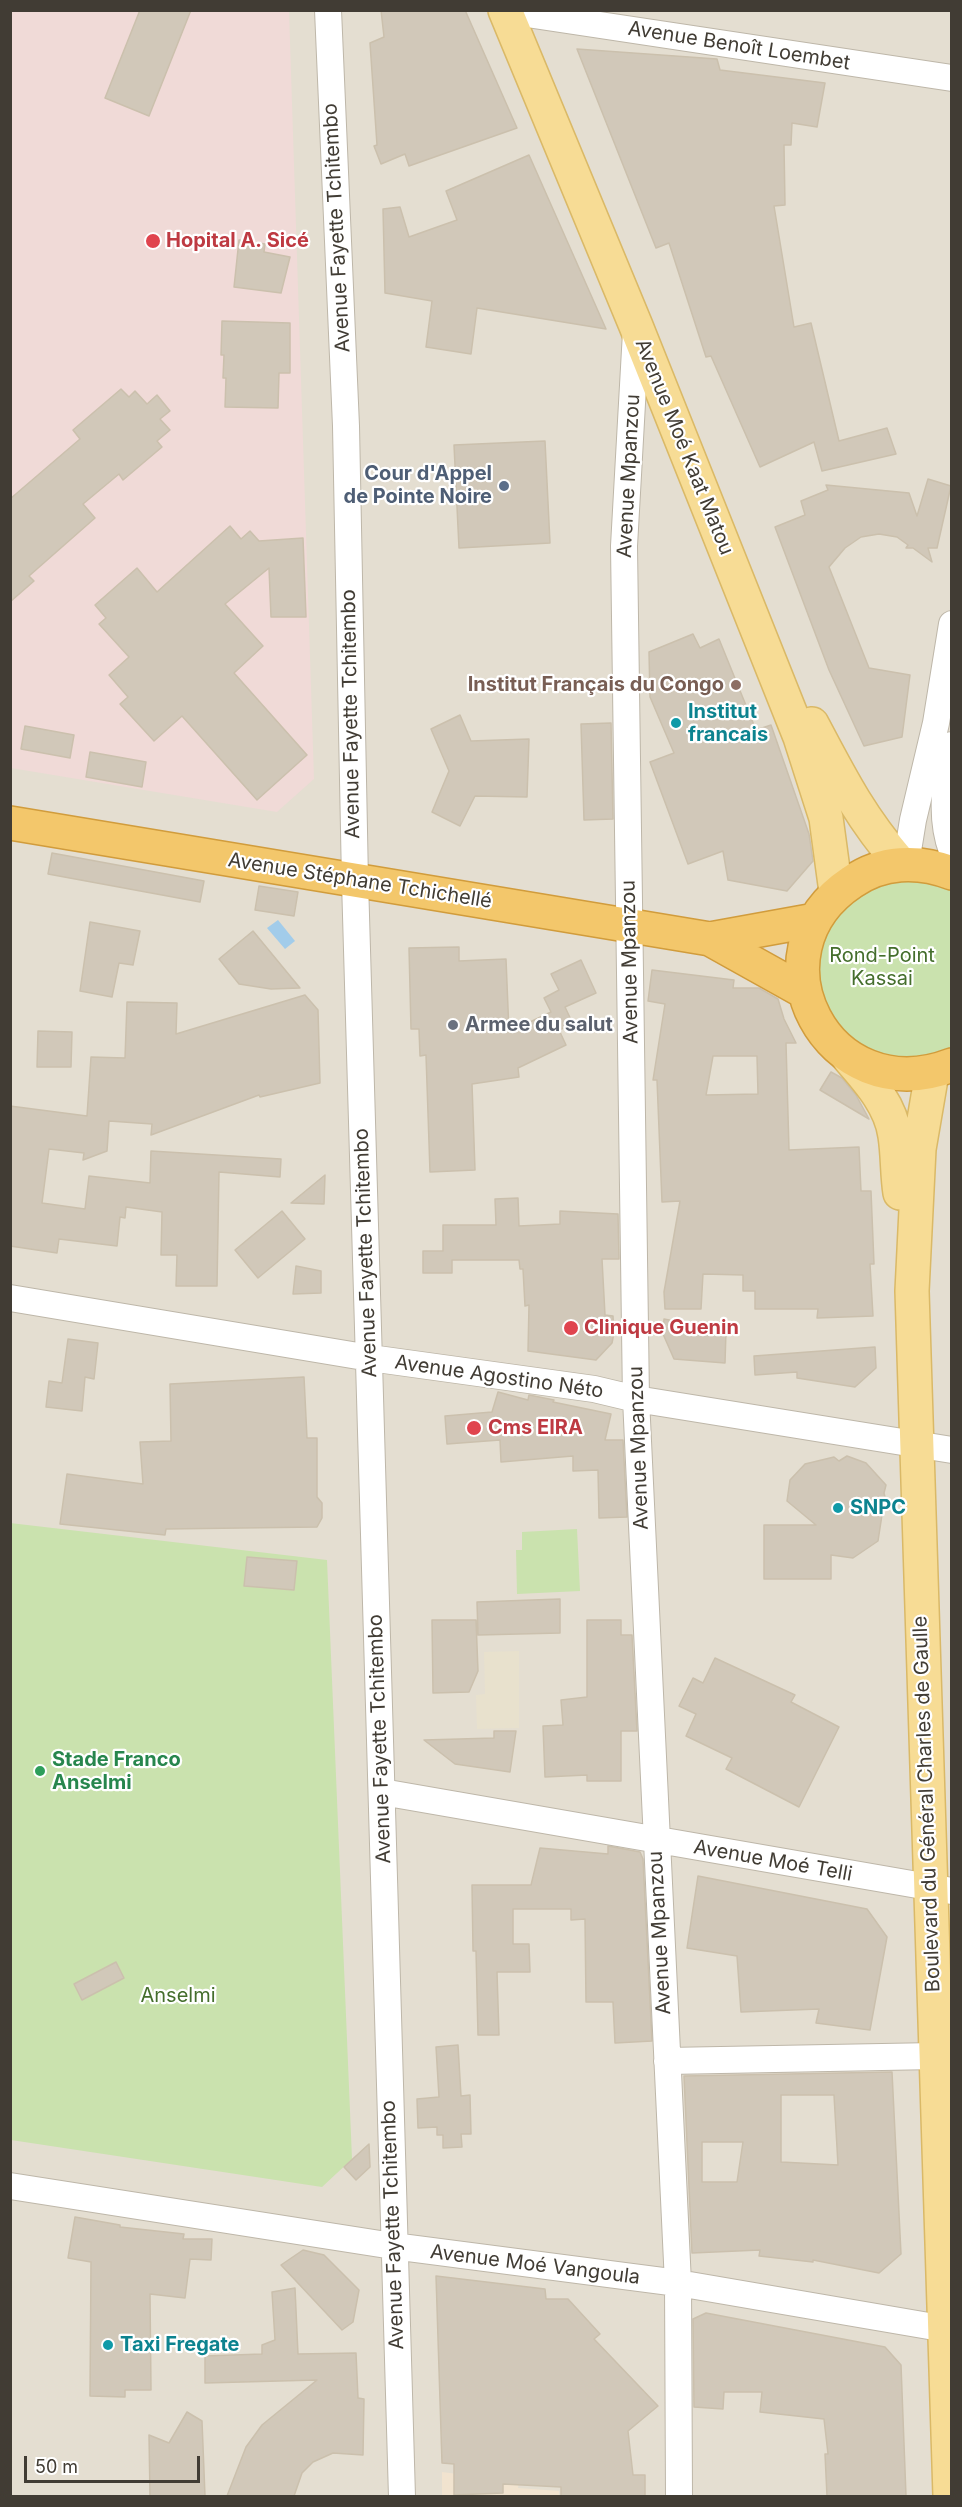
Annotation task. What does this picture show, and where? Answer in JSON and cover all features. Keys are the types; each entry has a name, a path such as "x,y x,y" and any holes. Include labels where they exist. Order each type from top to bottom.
{"highway":[{"name":"Avenue Stéphane Tchichellé","path":"10,823 710,939 815,920"},
{"path":"942,1069 903,1075 874,1070 848,1057 828,1039 813,1017 805,992 802,967 806,943 815,920 836,892 866,872 903,863 934,866 951,873"},
{"name":"Avenue Stéphane Tchichellé","path":"710,939 805,992"}],"main road":[{"name":"Avenue Moé Kaat Matou","path":"519,12 636,327 800,737 826,818 836,892"},
{"name":"Avenue Moé Kaat Matou","path":"519,12 645,292 811,722 865,821 903,863"},
{"name":"Boulevard du Général Charles de Gaulle","path":"848,1057 871,1084 889,1112 895,1135 912,1291"},
{"name":"Boulevard du Général Charles de Gaulle","path":"942,1069 919,1149 912,1291 915,1444 941,1889 936,2056 948,2329 950,2496"}],"street":[{"name":"Avenue Fayette Tchitembo","path":"328,10 346,426 355,881 402,2496"},
{"name":"Avenue Benoît Loembet","path":"519,12 951,78"},
{"name":"Avenue Mpanzou","path":"636,327 624,546 636,1399 678,2283 679,2496"},
{"path":"903,863 936,723 951,624"},
{"path":"951,745 945,791 944,831 951,851"},
{"name":"Avenue Agostino Néto","path":"10,1298 370,1358 594,1389 636,1399 951,1450"},
{"name":"Avenue Moé Telli","path":"382,1792 941,1889"},
{"path":"667,2061 936,2056"},
{"name":"Avenue Moé Vangoula","path":"10,2186 393,2246 678,2283 948,2329"}],"shaded area":[{"name":"Hopital A. Sicé","path":"10,11 289,11 314,779 277,812 11,768"},
{"path":"11,11 951,11 951,2496 11,2496"},
{"path":"519,1651 519,1728 477,1729 476,1695 485,1694 484,1652"},
{"path":"442,2472 519,2482 518,2488 559,2491 559,2496 442,2496"}],"green space":[{"name":"Rond-Point Kassai","path":"912,874 951,886 952,1053 917,1065 857,1051 818,1004 815,943 852,892"},
{"name":"Anselmi","path":"10,1523 327,1560 352,2159 322,2187 11,2140"},
{"path":"577,1529 580,1591 517,1594 516,1550 522,1550 522,1532"}],"water":[{"path":"278,920 295,941 285,949 267,928"}],"building":[{"path":"140,10 191,10 149,116 105,98"},
{"path":"381,10 465,10 517,128 409,166 405,154 381,164 374,146 377,145 370,43 384,37"},
{"path":"577,49 717,59 720,70 825,83 817,127 792,123 791,145 784,145 785,205 774,206 794,327 811,323 839,441 887,428 896,454 822,471 814,442 760,467 711,356 706,357 669,243 656,248"},
{"path":"529,155 606,329 477,308 471,354 426,347 432,301 385,293 383,209 400,207 409,237 457,220 446,191"},
{"path":"239,240 265,244 264,252 290,257 281,293 234,287"},
{"path":"222,321 290,323 290,373 279,373 278,408 225,407 226,378 223,378 224,355 221,355"},
{"path":"121,389 129,397 135,391 147,404 157,395 170,411 160,419 170,430 157,441 162,447 123,480 119,474 83,504 95,518 29,576 34,581 10,602 10,499 80,439 73,430"},
{"path":"545,441 550,543 459,548 454,445"},
{"path":"928,479 951,486 937,548 928,548 932,562 913,548 906,548 908,545 897,537 879,534 861,537 845,548 829,567 869,668 910,675 902,737 864,746 829,670 775,527 805,515 801,501 828,490 826,485 909,493 917,516"},
{"path":"230,526 241,539 250,531 259,541 303,538 306,617 271,617 269,568 225,604 263,646 234,673 307,755 257,800 182,716 154,741 120,704 128,697 109,675 129,657 99,624 106,618 95,605 137,568 157,592"},
{"path":"693,634 700,648 719,639 756,730 771,725 809,834 813,861 787,891 728,880 723,851 688,864 650,762 674,753 650,697 649,652"},
{"path":"460,715 471,741 529,739 527,797 475,796 460,826 432,812 449,771 431,729"},
{"path":"611,723 613,819 584,820 581,724"},
{"path":"25,726 74,735 70,758 21,749"},
{"path":"90,752 146,762 142,787 86,777"},
{"path":"52,853 204,881 200,902 48,874"},
{"path":"259,886 298,892 294,916 255,910"},
{"path":"90,922 140,931 133,965 119,963 112,997 80,991"},
{"path":"253,931 300,988 271,989 239,984 219,959"},
{"path":"459,947 459,961 506,959 509,1032 551,1012 544,998 559,990 551,974 581,960 596,993 565,1007 573,1024 559,1030 566,1045 518,1068 519,1077 472,1084 475,1170 430,1172 426,1055 420,1056 419,1029 411,1029 409,948"},
{"path":"652,970 734,980 733,988 759,988 778,999 784,1019 796,1043 786,1043 789,1150 859,1147 861,1191 871,1191 874,1264 870,1264 873,1316 817,1318 818,1309 755,1309 755,1291 743,1291 743,1275 703,1274 701,1309 665,1309 664,1292 680,1201 662,1202 657,1080 653,1080 665,1004 648,1001","holes":["713,1056 757,1056 758,1094 706,1095"]},
{"path":"305,995 318,1010 320,1083 260,1097 259,1095 151,1135 152,1124 109,1121 107,1151 83,1160 84,1153 49,1149 42,1203 85,1209 89,1176 150,1183 151,1151 281,1159 280,1177 219,1172 217,1286 176,1286 177,1255 161,1255 162,1212 126,1207 125,1218 120,1217 117,1246 59,1239 57,1253 10,1246 10,1106 87,1116 91,1057 125,1058 127,1002 177,1003 176,1034"},
{"path":"38,1031 72,1032 71,1067 37,1067"},
{"path":"831,1072 842,1078 856,1095 869,1119 820,1090"},
{"path":"325,1175 324,1204 291,1203"},
{"path":"518,1198 519,1226 560,1224 560,1211 618,1214 619,1259 602,1259 605,1315 613,1316 614,1333 612,1343 596,1360 528,1351 529,1305 525,1306 523,1269 520,1269 519,1260 452,1260 452,1273 423,1273 423,1251 443,1251 443,1225 496,1225 495,1199"},
{"path":"282,1211 305,1239 258,1278 235,1250"},
{"path":"296,1266 321,1271 321,1293 293,1294"},
{"path":"664,1319 726,1331 725,1363 674,1359 663,1334"},
{"path":"68,1339 98,1343 94,1379 85,1377 82,1411 46,1407 49,1381 62,1383"},
{"path":"875,1347 876,1368 855,1387 797,1378 797,1372 755,1375 754,1356"},
{"path":"304,1377 307,1438 317,1438 317,1497 322,1503 322,1518 317,1527 166,1529 165,1535 60,1524 67,1474 143,1484 140,1442 171,1441 170,1384"},
{"path":"498,1392 528,1400 529,1395 611,1414 605,1440 623,1440 627,1517 599,1518 598,1470 573,1471 573,1456 501,1462 500,1440 447,1444 445,1416 492,1412"},
{"name":"SNPC","path":"847,1456 866,1463 886,1485 884,1493 887,1505 880,1510 882,1515 878,1541 853,1558 831,1555 831,1579 764,1579 764,1525 816,1525 787,1501 790,1480 805,1464 834,1457 839,1461"},
{"path":"247,1557 297,1561 294,1590 244,1586"},
{"path":"560,1599 560,1633 478,1635 477,1602"},
{"path":"432,1620 476,1620 478,1671 469,1692 433,1693"},
{"path":"587,1620 621,1620 621,1635 632,1635 637,1731 621,1731 621,1781 587,1781 587,1775 545,1777 543,1726 563,1725 561,1700 587,1697"},
{"path":"715,1658 795,1695 791,1702 839,1727 799,1807 726,1769 732,1758 686,1736 696,1714 679,1706 693,1678 703,1683"},
{"path":"494,1731 516,1731 510,1772 455,1764 424,1740 494,1738"},
{"path":"608,1846 640,1852 643,1859 652,2041 615,2043 613,2002 586,2002 585,1919 571,1920 571,1909 513,1909 513,1944 529,1944 530,1972 497,1972 499,2035 478,2035 472,1885 531,1885 540,1848 608,1854"},
{"path":"698,1876 867,1909 887,1937 870,2030 816,2023 819,2009 741,2012 737,1956 687,1948"},
{"path":"116,1962 124,1978 82,2000 74,1984"},
{"path":"458,2045 461,2096 470,2095 471,2134 461,2134 462,2147 443,2148 443,2135 437,2135 437,2127 418,2128 417,2099 439,2097 436,2047"},
{"path":"892,2072 901,2254 879,2273 813,2260 813,2262 759,2256 760,2250 692,2253 684,2076","holes":["781,2095 834,2095 838,2165 781,2162","702,2142 743,2142 737,2182 702,2182"]},
{"path":"369,2144 370,2167 356,2180 344,2167"},
{"path":"75,2217 120,2225 120,2227 184,2234 183,2239 212,2239 211,2260 190,2259 185,2298 150,2294 151,2390 125,2390 125,2397 90,2396 91,2262 68,2258"},
{"path":"303,2250 324,2255 359,2290 353,2322 342,2330 281,2265"},
{"path":"436,2276 545,2289 546,2299 568,2299 600,2334 594,2339 658,2406 628,2431 633,2475 645,2475 645,2496 561,2496 561,2487 503,2484 503,2493 454,2495 454,2464 442,2463"},
{"path":"295,2288 298,2354 356,2353 358,2398 364,2399 363,2455 333,2453 313,2462 302,2473 294,2496 227,2496 246,2447 262,2425 317,2380 205,2383 205,2356 262,2354 262,2345 275,2340 272,2292"},
{"path":"706,2313 885,2347 901,2365 906,2496 827,2496 825,2454 828,2454 824,2419 760,2412 762,2392 724,2392 723,2409 694,2407 693,2319"},
{"path":"187,2412 202,2421 205,2496 150,2496 149,2435 169,2443"}],"place":[{"name":"Hopital A. Sicé","path":"153,241"},
{"name":"Cour d'Appel de Pointe Noire","path":"504,486"},
{"name":"Institut Français du Congo","path":"736,685"},
{"name":"Institut francais","path":"676,723"},
{"name":"Armee du salut","path":"453,1025"},
{"name":"Clinique Guenin","path":"571,1328"},
{"name":"Cms EIRA","path":"474,1428"},
{"name":"SNPC","path":"838,1508"},
{"name":"Stade Franco Anselmi","path":"40,1771"},
{"name":"Taxi Fregate","path":"108,2345"}]}
